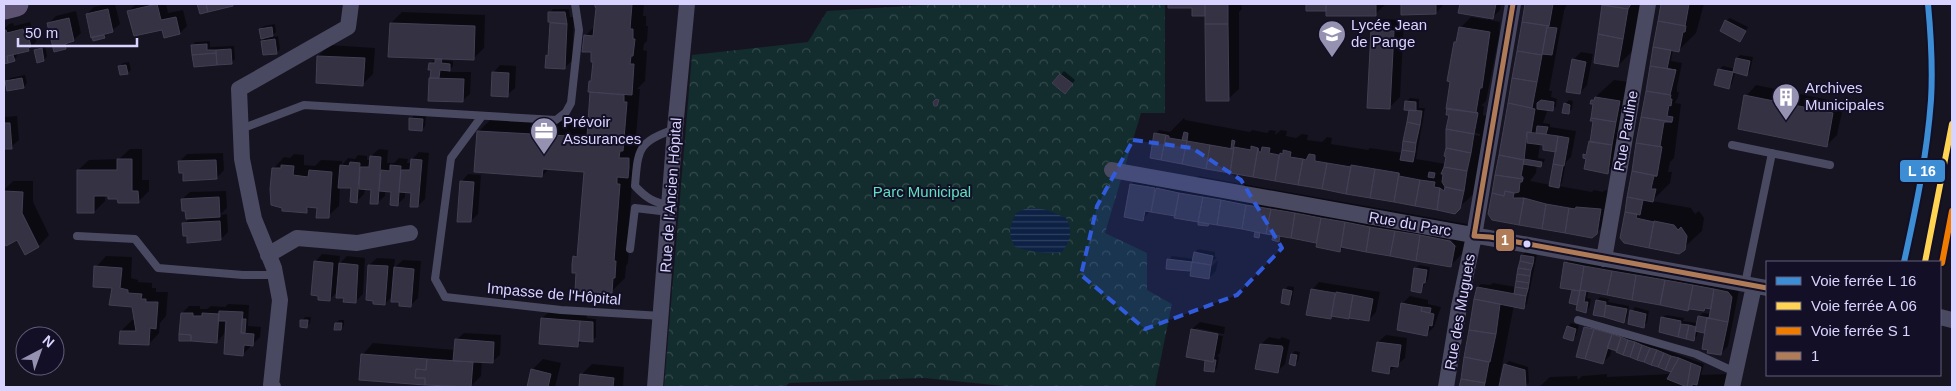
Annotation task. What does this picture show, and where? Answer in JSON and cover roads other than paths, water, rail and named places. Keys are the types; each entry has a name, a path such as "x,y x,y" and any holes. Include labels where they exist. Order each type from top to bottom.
{"main road":[{"path":"4,7 16,4"}],"street":[{"path":"273,387 271,385 280,300 275,275 254,219 242,159 239,90 348,26 351,4"},
{"name":"Rue de l'Ancien Hôpital","path":"655,387 675,129 687,4"},
{"name":"Rue des Muguets","path":"1446,387 1459,307 1474,236 1513,4"},
{"name":"Rue Pauline","path":"1604,259 1648,4"},
{"name":"Rue du Parc","path":"1112,170 1756,286"},
{"path":"268,255 298,238 356,243 410,233"},
{"path":"1734,380 1756,286"}],"lane":[{"path":"241,129 304,105 556,120 566,112 571,103 579,30 575,4"},
{"name":"Impasse de l'Hôpital","path":"482,116 451,158 435,279 445,297 561,310 662,316"},
{"path":"670,208 645,197 635,186 638,156 648,141 675,129"},
{"path":"1732,145 1830,165"},
{"path":"1756,286 1772,153"},
{"path":"630,249 635,208 670,208"},
{"path":"77,236 135,239 158,268 243,275 275,275"},
{"path":"1578,320 1696,354 1734,380"}],"water":[{"path":"1025,209 1047,210 1066,218 1070,227 1070,235 1062,252 1044,253 1015,247 1010,230 1016,213"}],"place":[{"name":"Lycée Jean de Pange","path":"1332,58"},
{"name":"Archives Municipales","path":"1786,121"},
{"name":"Prévoir Assurances","path":"544,155"}],"park label":[{"name":"Parc Municipal","path":"922,192"}]}
